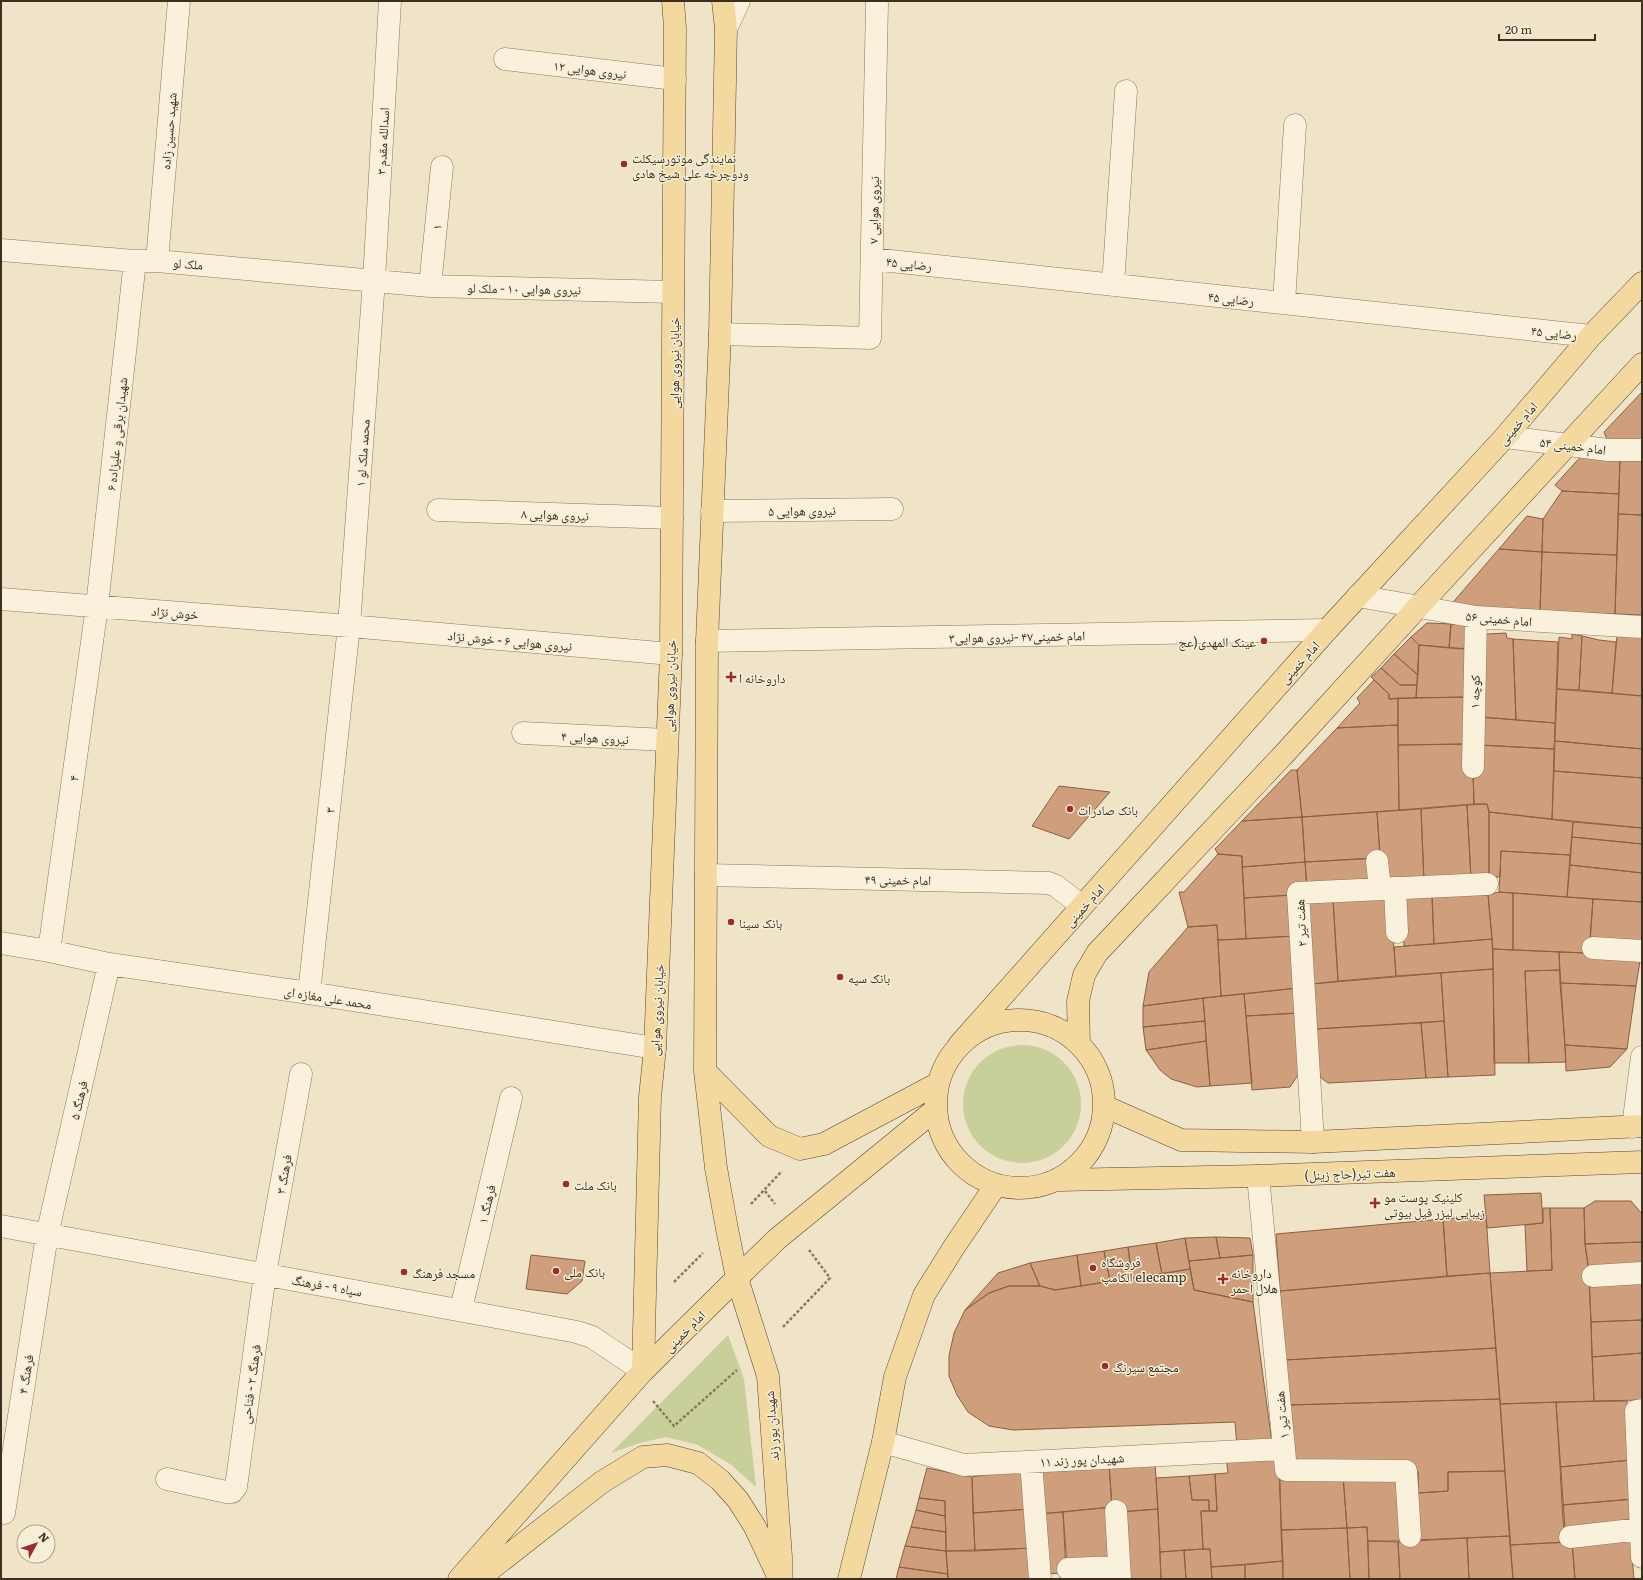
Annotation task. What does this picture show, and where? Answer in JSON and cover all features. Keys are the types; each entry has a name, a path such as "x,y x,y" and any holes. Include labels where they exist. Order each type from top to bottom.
{"main road":[{"name":"خیابان نیروی هوایی","path":"643,1371 650,1098 655,1048 671,654 675,79 675,28 673,1"},
{"path":"723,1 726,29 720,334 707,642 705,1072 716,1168 737,1278"},
{"name":"امام خمینی","path":"959,1045 1358,596 1505,437 1591,336 1642,283"},
{"path":"1079,1044 1078,1000 1084,975 1097,953 1285,753 1642,364"},
{"path":"1027,1020 1055,1027 1079,1044 1093,1062 1102,1083 1104,1106 1101,1128 1092,1149 1077,1166 1059,1180 1039,1187 1017,1189 996,1186 973,1174 954,1158 941,1135 935,1110 937,1084 945,1063 959,1045 977,1031 996,1023 1027,1020"},
{"path":"705,1072 769,1136 800,1149 824,1144 937,1084"},
{"path":"1104,1106 1181,1140 1313,1142 1638,1127"},
{"name":"امام خمینی","path":"459,1579 643,1371 737,1278 777,1239 935,1110"},
{"name":"هفت تیر(حاج زینل)","path":"1059,1180 1258,1176 1642,1162"},
{"path":"849,1579 883,1442 895,1377 924,1295 954,1247 996,1186"},
{"name":"شهیدان پور زند","path":"737,1278 768,1376 781,1549 780,1579"},
{"path":"478,1579 602,1482 643,1457 667,1455 698,1463 720,1480 738,1500 755,1527 780,1579"}],"street":[{"name":"شهید حسین زاده","path":"157,261 179,1"},
{"name":"۳ اسدالله مقدم","path":"374,280 390,1"},
{"path":"726,29 739,1"},
{"name":"نیروی هوایی ۷","path":"720,334 870,338 877,4"},
{"name":"نیروی هوایی ۱۲","path":"505,59 675,79"},
{"path":"1114,285 1126,92"},
{"path":"1284,303 1295,125"},
{"name":"۱","path":"430,286 442,167"},
{"name":"ملک لو","path":"1,250 135,261 157,261 374,280"},
{"name":"رضایی ۴۵","path":"872,259 1591,336"},
{"name":"۶ شهیدان برقی و علیزاده","path":"96,606 135,261"},
{"name":"نیروی هوایی ۱۰ - ملک لو","path":"374,280 430,286 673,292"},
{"name":"۱ محمد ملک لو","path":"349,626 374,280"},
{"name":"امام خمینی ۵۴","path":"1505,437 1608,450 1642,450"},
{"name":"نیروی هوایی ۵","path":"712,511 892,509"},
{"name":"نیروی هوایی ۸","path":"438,510 672,518"},
{"name":"امام خمینی ۵۶","path":"1358,596 1476,617 1642,627"},
{"name":"خوش نژاد","path":"1,599 349,626"},
{"name":"۴","path":"49,951 96,606"},
{"name":"کوچه ۱","path":"1473,767 1476,617"},
{"name":"نیروی هوایی ۶ - خوش نژاد","path":"349,626 671,654"},
{"name":"۳","path":"309,993 349,626"},
{"name":"امام خمینی۴۷ -نیروی هوایی۳","path":"707,642 1328,630"},
{"name":"نیروی هوایی ۴","path":"523,733 667,740"},
{"path":"1377,861 1387,889 1397,932"},
{"name":"امام خمینی ۴۹","path":"706,874 1049,883 1059,888 1082,906"},
{"name":"هفت تیر ۲","path":"1313,1142 1298,893 1487,884"},
{"name":"محمد علی مغازه ای","path":"1,943 49,951 109,964 309,993 655,1048"},
{"path":"1593,948 1642,951"},
{"name":"فرهنگ ۵","path":"46,1235 109,964"},
{"path":"1638,1127 1642,1056"},
{"name":"فرهنگ ۳","path":"265,1274 301,1074"},
{"name":"فرهنگ ۱","path":"461,1309 511,1098"},
{"name":"هفت تیر ۱","path":"1258,1176 1286,1470 1406,1471 1410,1536"},
{"name":"سپاه ۹ - فرهنگ","path":"1,1226 461,1309 577,1332 592,1337 643,1371"},
{"name":"فرهنگ ۴","path":"4,1512 46,1235"},
{"name":"فرهنگ ۲ - فتاحی","path":"167,1479 232,1492 236,1487 265,1274"},
{"path":"1593,1276 1642,1274"},
{"path":"1642,1410 1636,1411 1642,1558"},
{"name":"شهیدان پور زند ۱۱","path":"883,1442 964,1465 1284,1449"},
{"path":"1031,1462 1040,1579"},
{"path":"1068,1569 1120,1573 1116,1511"},
{"path":"1570,1537 1641,1529"}],"green space":[{"path":"1022,1045 1045,1049 1064,1062 1077,1081 1081,1104 1077,1127 1064,1146 1045,1159 1022,1163 999,1159 980,1146 967,1127 963,1104 967,1081 980,1062 999,1049"},
{"path":"728,1335 744,1379 756,1487 730,1464 698,1445 666,1437 640,1443 611,1453"}],"building":[{"path":"1642,392 1642,443 1608,442 1604,432"},
{"path":"1584,453 1620,459 1619,494 1562,491 1555,485"},
{"path":"1620,459 1642,460 1642,515 1618,514"},
{"path":"1562,491 1619,494 1617,555 1542,552 1543,519"},
{"path":"1618,514 1642,515 1642,615 1615,614"},
{"path":"1527,516 1543,519 1542,552 1499,549"},
{"path":"1499,549 1542,552 1540,611 1449,607"},
{"path":"1542,552 1617,555 1615,614 1540,611"},
{"path":"1427,623 1451,624 1449,648 1419,645 1411,637"},
{"path":"1451,624 1467,625 1464,649 1449,648"},
{"path":"1506,633 1507,638 1513,639 1516,720 1481,717 1483,637 1487,634"},
{"path":"1572,634 1582,636 1579,690 1557,689 1559,637 1572,639"},
{"path":"1582,636 1616,642 1612,693 1579,690"},
{"path":"1617,636 1642,636 1642,696 1612,693"},
{"path":"1411,637 1419,645 1418,675 1394,654"},
{"path":"1513,639 1558,642 1555,723 1516,720"},
{"path":"1419,645 1469,649 1468,697 1416,698"},
{"path":"1394,654 1418,675 1417,685 1400,685 1381,668"},
{"path":"1381,668 1400,685 1417,685 1416,698 1389,699 1389,694 1371,677"},
{"path":"1374,680 1389,694 1389,699 1398,698 1398,725 1337,728 1360,703 1357,698"},
{"path":"1557,689 1642,696 1642,749 1555,741"},
{"path":"1468,697 1467,744 1398,745 1398,698"},
{"path":"1481,717 1555,723 1554,749 1480,745"},
{"path":"1398,725 1399,810 1302,817 1297,770 1337,728"},
{"path":"1555,741 1642,749 1642,778 1554,771"},
{"path":"1467,744 1473,772 1474,804 1399,810 1398,745"},
{"path":"1480,745 1554,749 1552,819 1489,812 1487,804 1474,804 1473,772"},
{"path":"1291,770 1297,770 1302,817 1242,821"},
{"path":"1554,771 1642,778 1642,828 1552,819"},
{"name":"بانک صادرات","path":"1059,786 1110,792 1069,839 1032,826"},
{"path":"1487,804 1489,812 1489,877 1471,879 1467,805"},
{"path":"1467,805 1471,879 1424,882 1421,809"},
{"path":"1421,809 1424,882 1382,884 1377,812"},
{"path":"1377,812 1380,858 1305,862 1302,817"},
{"path":"1489,812 1573,822 1570,855 1501,851 1500,877 1489,877"},
{"path":"1302,817 1305,862 1242,867 1242,856 1218,854 1215,849 1242,821"},
{"path":"1573,822 1642,828 1642,844 1572,837"},
{"path":"1572,837 1642,844 1642,873 1570,865"},
{"path":"1501,851 1570,855 1567,897 1499,892"},
{"path":"1218,854 1242,856 1246,939 1218,940 1217,925 1188,927 1179,892 1184,892"},
{"path":"1373,858 1375,884 1307,889 1305,862"},
{"path":"1305,862 1307,889 1292,895 1244,898 1242,867"},
{"path":"1570,865 1642,873 1642,902 1567,897"},
{"path":"1499,892 1513,893 1513,950 1493,949 1488,895"},
{"path":"1513,893 1593,899 1589,953 1513,950"},
{"path":"1292,895 1294,936 1246,939 1244,898"},
{"path":"1488,895 1492,939 1434,944 1432,896"},
{"path":"1390,896 1396,976 1338,981 1333,899"},
{"path":"1432,896 1434,944 1404,946 1401,906 1408,897"},
{"path":"1333,899 1338,981 1312,984 1307,900"},
{"path":"1593,899 1642,902 1642,947 1590,943"},
{"path":"1217,925 1221,996 1143,1006 1149,972 1188,927"},
{"path":"1294,936 1298,988 1221,996 1218,940"},
{"path":"1492,939 1493,969 1396,976 1394,947"},
{"path":"1493,949 1559,952 1560,970 1525,971 1529,1063 1494,1063"},
{"path":"1559,952 1641,955 1636,986 1560,983"},
{"path":"1493,969 1495,1075 1448,1077 1441,973"},
{"path":"1560,970 1566,1062 1529,1063 1525,971"},
{"path":"1441,973 1444,1021 1315,1029 1312,984"},
{"path":"1560,983 1636,986 1627,1049 1565,1045"},
{"path":"1298,988 1299,1013 1246,1016 1244,994"},
{"path":"1244,994 1252,1083 1210,1086 1203,998"},
{"path":"1203,998 1205,1021 1143,1027 1143,1006"},
{"path":"1299,1013 1302,1069 1290,1087 1252,1090 1246,1016"},
{"path":"1205,1021 1206,1041 1146,1050 1143,1027"},
{"path":"1444,1021 1448,1077 1426,1078 1421,1023"},
{"path":"1421,1023 1426,1078 1328,1083 1320,1077 1315,1029"},
{"path":"1206,1041 1210,1086 1197,1087 1171,1079 1160,1070 1146,1050"},
{"path":"1565,1045 1627,1049 1610,1067 1566,1071"},
{"path":"1541,1193 1543,1223 1487,1228 1484,1195"},
{"path":"1595,1201 1631,1201 1642,1214 1642,1242 1585,1244 1584,1208"},
{"path":"1543,1208 1550,1208 1552,1270 1527,1271 1525,1225 1543,1223"},
{"path":"1550,1208 1584,1208 1585,1244 1589,1272 1594,1401 1500,1404 1490,1273 1552,1270"},
{"path":"1486,1215 1490,1273 1447,1276 1443,1219"},
{"path":"1443,1219 1447,1276 1280,1291 1276,1234"},
{"path":"1216,1237 1220,1258 1189,1261 1185,1238"},
{"path":"1216,1237 1250,1238 1253,1255 1220,1258"},
{"path":"1185,1238 1190,1269 1162,1274 1156,1243"},
{"path":"1642,1242 1642,1268 1589,1272 1585,1244"},
{"path":"1156,1243 1162,1274 1132,1278 1128,1247"},
{"path":"1128,1247 1132,1278 1110,1281 1104,1251"},
{"name":"فروشگاه الکامپ elecamp","path":"1104,1251 1110,1281 1081,1286 1077,1255"},
{"name":"بانک ملی","path":"531,1255 585,1261 582,1281 567,1294 526,1289"},
{"path":"1077,1255 1081,1286 1055,1290 1040,1286 1030,1263"},
{"name":"داروخانه هلال احمر","path":"1253,1255 1253,1302 1194,1290 1189,1261"},
{"path":"1030,1263 1040,1286 1009,1286 989,1293 965,1310 998,1273"},
{"name":"مجتمع سیرنگ","path":"1190,1269 1194,1290 1253,1302 1272,1443 1237,1447 1235,1422 1013,1430 989,1426 968,1412 957,1395 949,1376 949,1356 954,1333 965,1310 989,1293 1009,1286 1040,1286 1055,1290"},
{"path":"1490,1273 1496,1348 1285,1360 1280,1291"},
{"path":"1642,1277 1642,1320 1591,1322 1589,1280"},
{"path":"1642,1320 1642,1353 1592,1357 1591,1322"},
{"path":"1496,1348 1500,1399 1289,1405 1285,1360"},
{"path":"1642,1353 1642,1400 1594,1401 1592,1357"},
{"path":"1500,1399 1505,1471 1448,1472 1448,1491 1418,1493 1418,1472 1293,1464 1289,1405"},
{"path":"1627,1401 1631,1460 1560,1467 1556,1402"},
{"path":"1556,1402 1566,1542 1510,1545 1500,1404"},
{"path":"1278,1454 1283,1561 1211,1567 1210,1549 1203,1549 1201,1511 1217,1511 1215,1474 1228,1473 1226,1457"},
{"path":"1631,1460 1634,1499 1562,1505 1560,1467"},
{"path":"1155,1462 1158,1509 1120,1512 1112,1507 1109,1464"},
{"path":"1109,1464 1112,1507 1040,1514 1038,1466"},
{"path":"927,1468 972,1477 975,1551 946,1551 945,1501 919,1498"},
{"path":"1027,1468 1030,1509 973,1513 972,1477"},
{"path":"1412,1471 1418,1472 1418,1493 1448,1491 1448,1472 1505,1471 1510,1536 1415,1540"},
{"path":"1215,1474 1217,1511 1209,1511 1209,1500 1192,1500 1189,1476"},
{"path":"1401,1475 1406,1541 1368,1541 1367,1527 1347,1528 1343,1476"},
{"path":"1189,1476 1192,1500 1209,1500 1209,1511 1201,1511 1203,1549 1160,1552 1156,1478"},
{"path":"1343,1476 1347,1528 1281,1530 1280,1477"},
{"path":"919,1498 945,1501 945,1516 916,1510"},
{"path":"1634,1499 1636,1525 1564,1533 1562,1505"},
{"path":"1112,1507 1114,1563 1067,1566 1063,1512"},
{"path":"1030,1509 1033,1548 975,1551 973,1513"},
{"path":"1158,1509 1161,1579 1125,1579 1120,1512"},
{"path":"916,1510 945,1516 946,1532 911,1527"},
{"path":"1063,1512 1066,1573 1044,1574 1040,1514"},
{"path":"911,1527 946,1532 946,1551 905,1546"},
{"path":"1367,1527 1369,1579 1350,1579 1347,1528"},
{"path":"1347,1528 1350,1579 1283,1579 1281,1530"},
{"path":"1630,1535 1634,1579 1575,1579 1572,1542"},
{"path":"1510,1536 1513,1579 1469,1579 1467,1538"},
{"path":"1467,1538 1469,1579 1400,1579 1398,1542"},
{"path":"1368,1541 1398,1542 1400,1579 1369,1579"},
{"path":"1572,1542 1575,1579 1513,1579 1510,1545"},
{"path":"905,1546 946,1551 948,1574 899,1567"},
{"path":"1033,1548 1035,1579 948,1579 946,1551"},
{"path":"1210,1549 1212,1579 1186,1579 1184,1550"},
{"path":"1184,1550 1186,1579 1161,1579 1160,1552"},
{"path":"1283,1561 1283,1579 1245,1579 1245,1565"},
{"path":"1245,1565 1245,1579 1212,1579 1211,1567"},
{"path":"899,1567 948,1574 948,1579 896,1579"}],"place":[{"name":"نمایندگی موتورسیکلت ودوچرخه علی شیخ هادی","path":"624,164"},
{"name":"عینک المهدی(عج","path":"1264,641"},
{"name":"داروخانه ا","path":"731,677"},
{"name":"بانک صادرات","path":"1070,809"},
{"name":"بانک سینا","path":"731,922"},
{"name":"بانک سپه","path":"840,977"},
{"name":"بانک ملت","path":"566,1184"},
{"name":"کلینیک پوست مو زیبایی لیزر فیل بیوتی","path":"1375,1203"},
{"name":"فروشگاه الکامپ elecamp","path":"1093,1268"},
{"name":"بانک ملی","path":"556,1271"},
{"name":"مسجد فرهنگ","path":"404,1272"},
{"name":"داروخانه هلال احمر","path":"1223,1279"},
{"name":"مجتمع سیرنگ","path":"1105,1366"}]}
